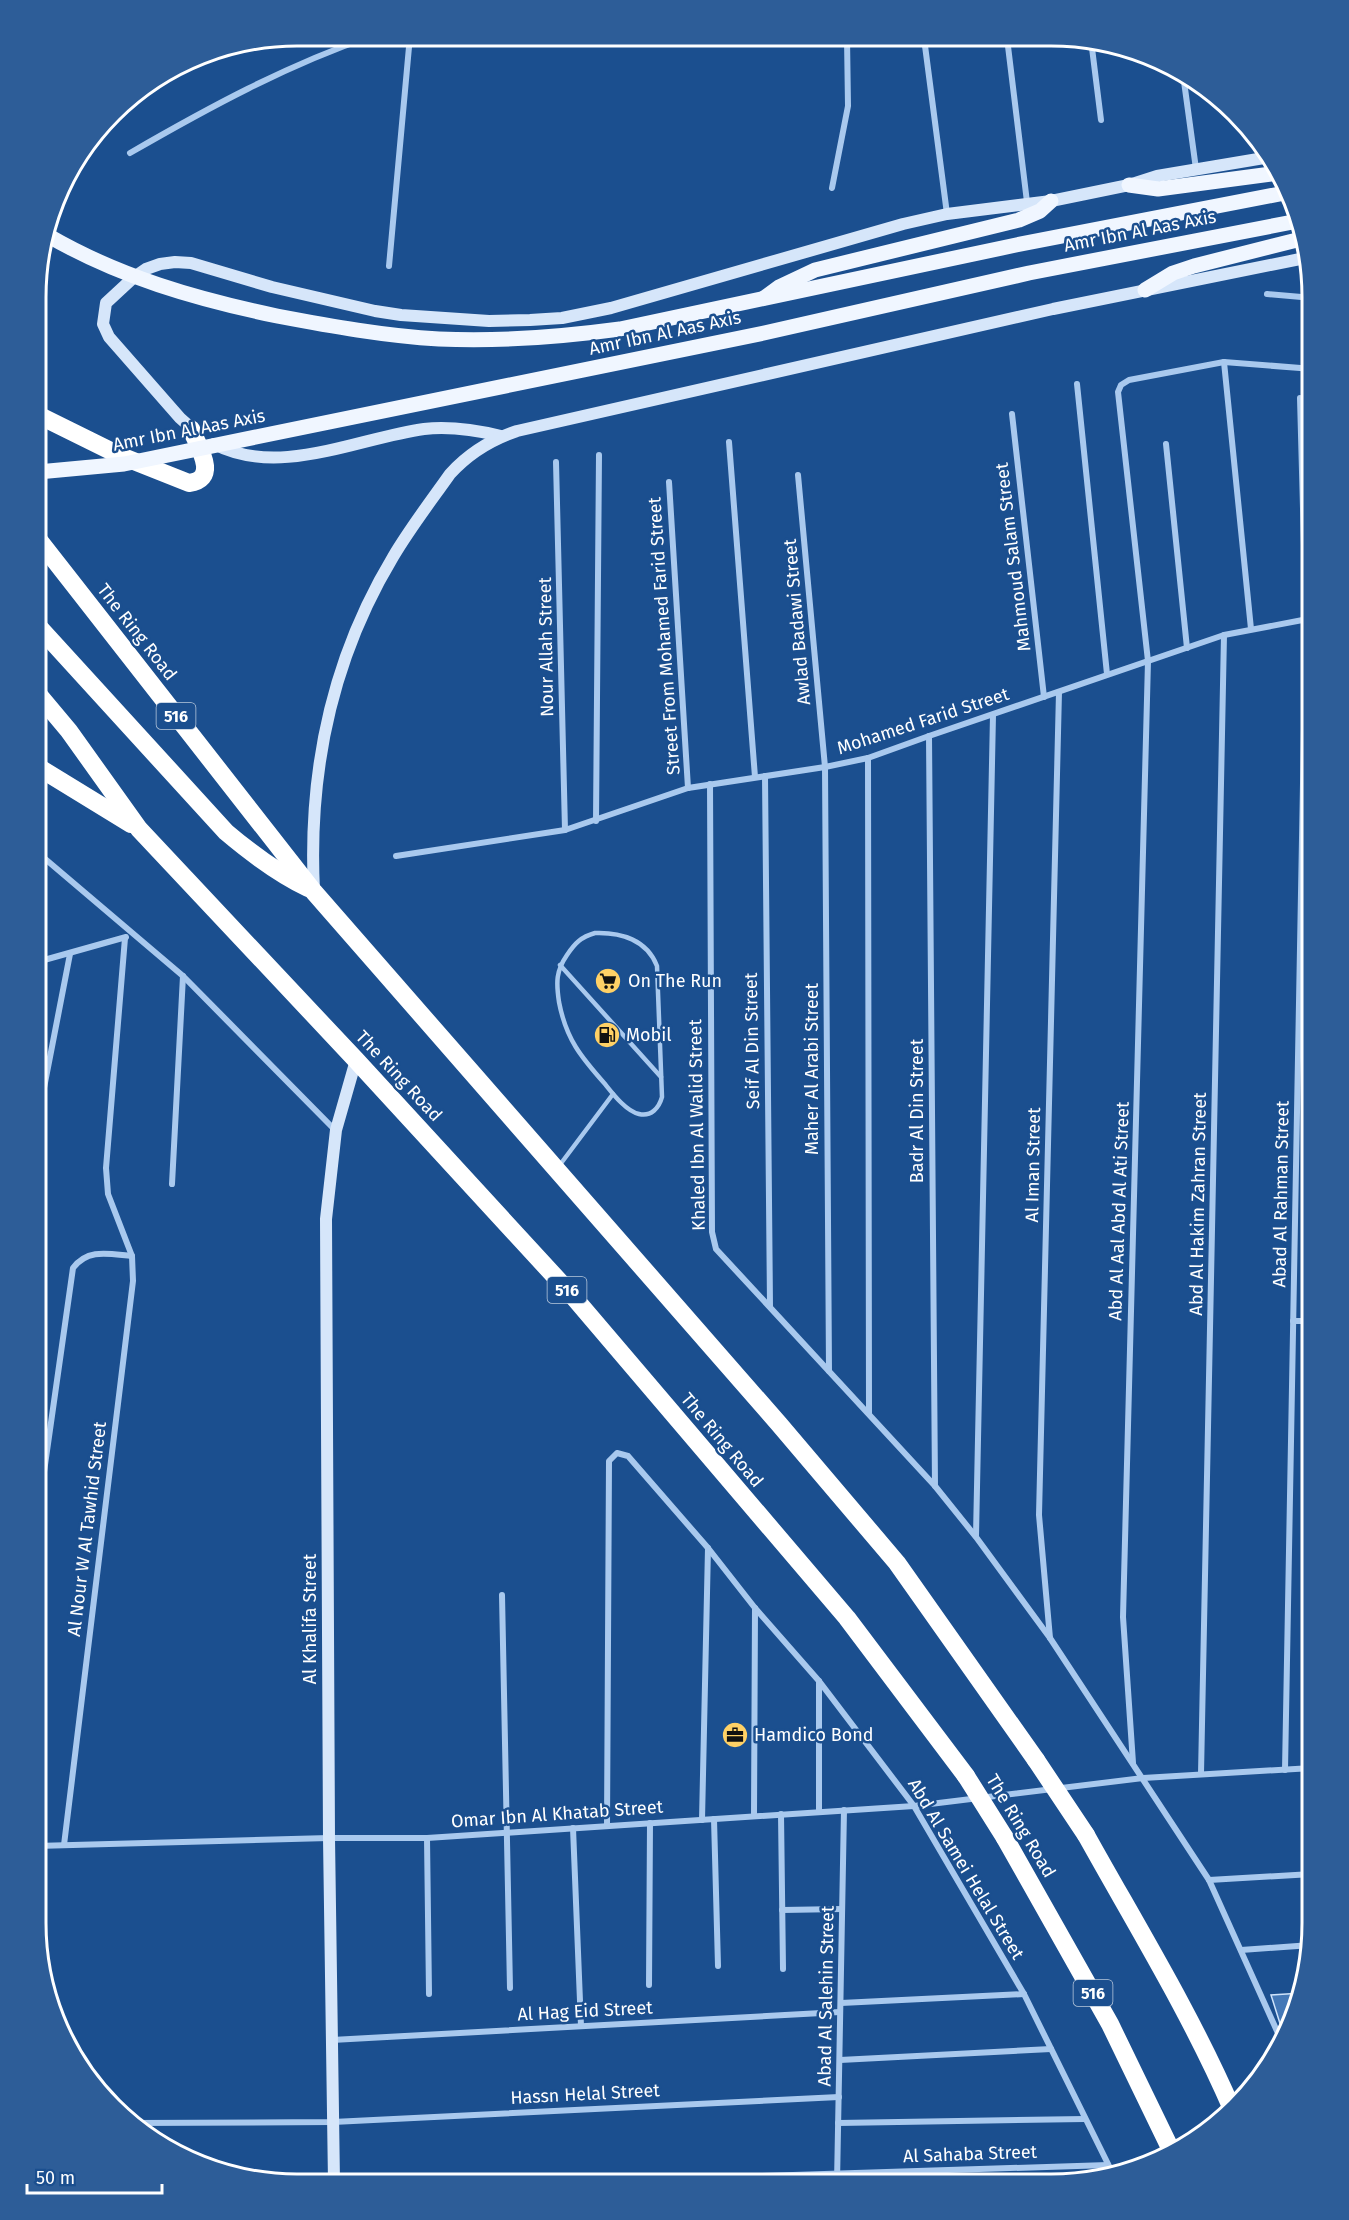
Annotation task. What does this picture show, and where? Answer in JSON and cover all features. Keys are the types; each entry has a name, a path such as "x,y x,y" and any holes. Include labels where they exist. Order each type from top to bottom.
{"highway":[{"path":"46,419 121,456 189,483 197,482 206,470 205,462 191,429"},
{"name":"The Ring Road","path":"46,549 314,892 557,1168 897,1563 1086,1835 1173,1991 1228,2101"},
{"name":"The Ring Road","path":"46,635 226,832 282,875 314,892"},
{"name":"The Ring Road","path":"46,704 69,731 139,829 571,1294 847,1618 966,1776 1005,1838 1104,2014 1168,2145"},
{"name":"The Ring Road","path":"46,772 139,829"}],"main road":[{"path":"1129,185 1158,189 1270,173"},
{"name":"Amr Ibn Al Aas Axis","path":"54,239 101,264 178,292 284,317 398,335 484,340 565,337 620,329 1016,245 1280,194"},
{"path":"764,298 786,282 815,270 1019,220 1040,211 1051,201"},
{"name":"Amr Ibn Al Aas Axis","path":"46,471 123,464 764,333 1029,273 1291,222"},
{"path":"1145,290 1173,273 1194,266 1296,240"}],"street":[{"path":"130,153 206,109 343,46"},
{"path":"389,266 409,46"},
{"path":"832,188 848,106 847,46"},
{"path":"925,46 947,214"},
{"path":"1008,46 1027,202"},
{"path":"1091,50 1101,120"},
{"path":"1184,85 1196,169"},
{"path":"501,436 476,430 425,429 294,456 263,458 248,456 218,446 191,429 109,337 103,324 106,303 146,269 176,262 191,263 272,286 375,311 489,321 551,318 611,308 903,224 947,214 1027,202 1051,201 1129,185 1157,176 1260,159"},
{"path":"314,892 313,834 316,777 331,701 353,637 393,556 450,474 473,452 501,436 517,431 1030,314 1299,259"},
{"path":"1267,294 1302,297"},
{"path":"1251,629 1224,362 1302,368"},
{"name":"Abd Al Aal Abd Al Ati Street","path":"1133,1763 1123,1617 1149,661 1118,392 1121,385 1129,380 1224,362"},
{"path":"1077,384 1107,675"},
{"name":"Abad Al Rahman Street","path":"1299,398 1302,458"},
{"name":"Mahmoud Salam Street","path":"1012,414 1044,697"},
{"path":"729,442 755,777"},
{"path":"1166,444 1187,648"},
{"path":"596,821 599,455"},
{"name":"Nour Allah Street","path":"556,462 565,830"},
{"name":"Awlad Badawi Street","path":"798,475 825,767"},
{"name":"Street From Mohamed Farid Street","path":"669,482 688,788"},
{"name":"Mohamed Farid Street","path":"396,856 565,830 688,788 868,759 1224,635 1302,620"},
{"name":"Abd Al Hakim Zahran Street","path":"1201,1774 1224,635"},
{"name":"Al Iman Street","path":"1050,1638 1039,1515 1059,692"},
{"path":"976,1537 993,715"},
{"name":"Badr Al Din Street","path":"929,736 935,1486"},
{"path":"868,759 869,1413"},
{"name":"Maher Al Arabi Street","path":"825,767 829,1371"},
{"name":"Seif Al Din Street","path":"765,776 770,1306"},
{"name":"Khaled Ibn Al Walid Street","path":"710,784 712,1232 716,1249 770,1306"},
{"path":"46,860 183,976 336,1130"},
{"path":"46,960 133,934"},
{"name":"Al Nour W Al Tawhid Street","path":"64,1845 132,1293 132,1256 108,1194 106,1168 125,938"},
{"name":"Abad Al Rahman Street","path":"1285,1770 1302,949"},
{"path":"46,1078 70,954"},
{"path":"172,1184 183,976"},
{"name":"Al Khalifa Street","path":"334,2174 329,1838 326,1219 336,1130 356,1060"},
{"path":"46,1458 73,1268 80,1259 90,1254 132,1256"},
{"path":"770,1306 935,1486 976,1537 1050,1638 1209,1880 1277,2032"},
{"path":"1293,1321 1302,1321"},
{"name":"Abd Al Samei Helal Street","path":"607,1826 609,1461 617,1453 628,1456 708,1548 755,1608 819,1682 914,1806 1024,1994 1109,2167"},
{"path":"702,1820 708,1548"},
{"path":"502,1595 510,1988"},
{"path":"754,1816 755,1608"},
{"path":"819,1682 819,1812"},
{"name":"Omar Ibn Al Khatab Street","path":"46,1846 329,1838 427,1838 914,1806 1143,1778 1302,1769"},
{"name":"Abad Al Salehin Street","path":"838,2173 844,1810"},
{"path":"781,1814 783,1968"},
{"path":"714,1819 718,1966"},
{"path":"649,1985 650,1823"},
{"path":"573,1828 581,2026"},
{"path":"427,1838 429,1994"},
{"path":"1209,1880 1302,1875"},
{"path":"783,1910 843,1909"},
{"path":"1241,1950 1301,1946"},
{"path":"841,2003 1024,1994"},
{"name":"Al Hag Eid Street","path":"332,2040 840,2012"},
{"path":"840,2060 1051,2049"},
{"name":"Hassn Helal Street","path":"146,2123 333,2122 839,2097"},
{"path":"838,2123 1085,2119"},
{"name":"Al Sahaba Street","path":"809,2174 1099,2169"}],"lane":[{"path":"595,933 627,937 643,944 649,951 659,975 662,1097 654,1111 638,1114 630,1110 579,1054 568,1036 562,1015 556,978 560,965 577,941 595,933"},
{"path":"560,965 661,1077"},
{"path":"557,1168 613,1094"}],"building":[{"path":"1292,1994 1280,2025 1271,1995"}],"place":[{"name":"On The Run","path":"608,981"},
{"name":"Mobil","path":"607,1035"},
{"name":"Hamdico Bond","path":"735,1735"}]}
